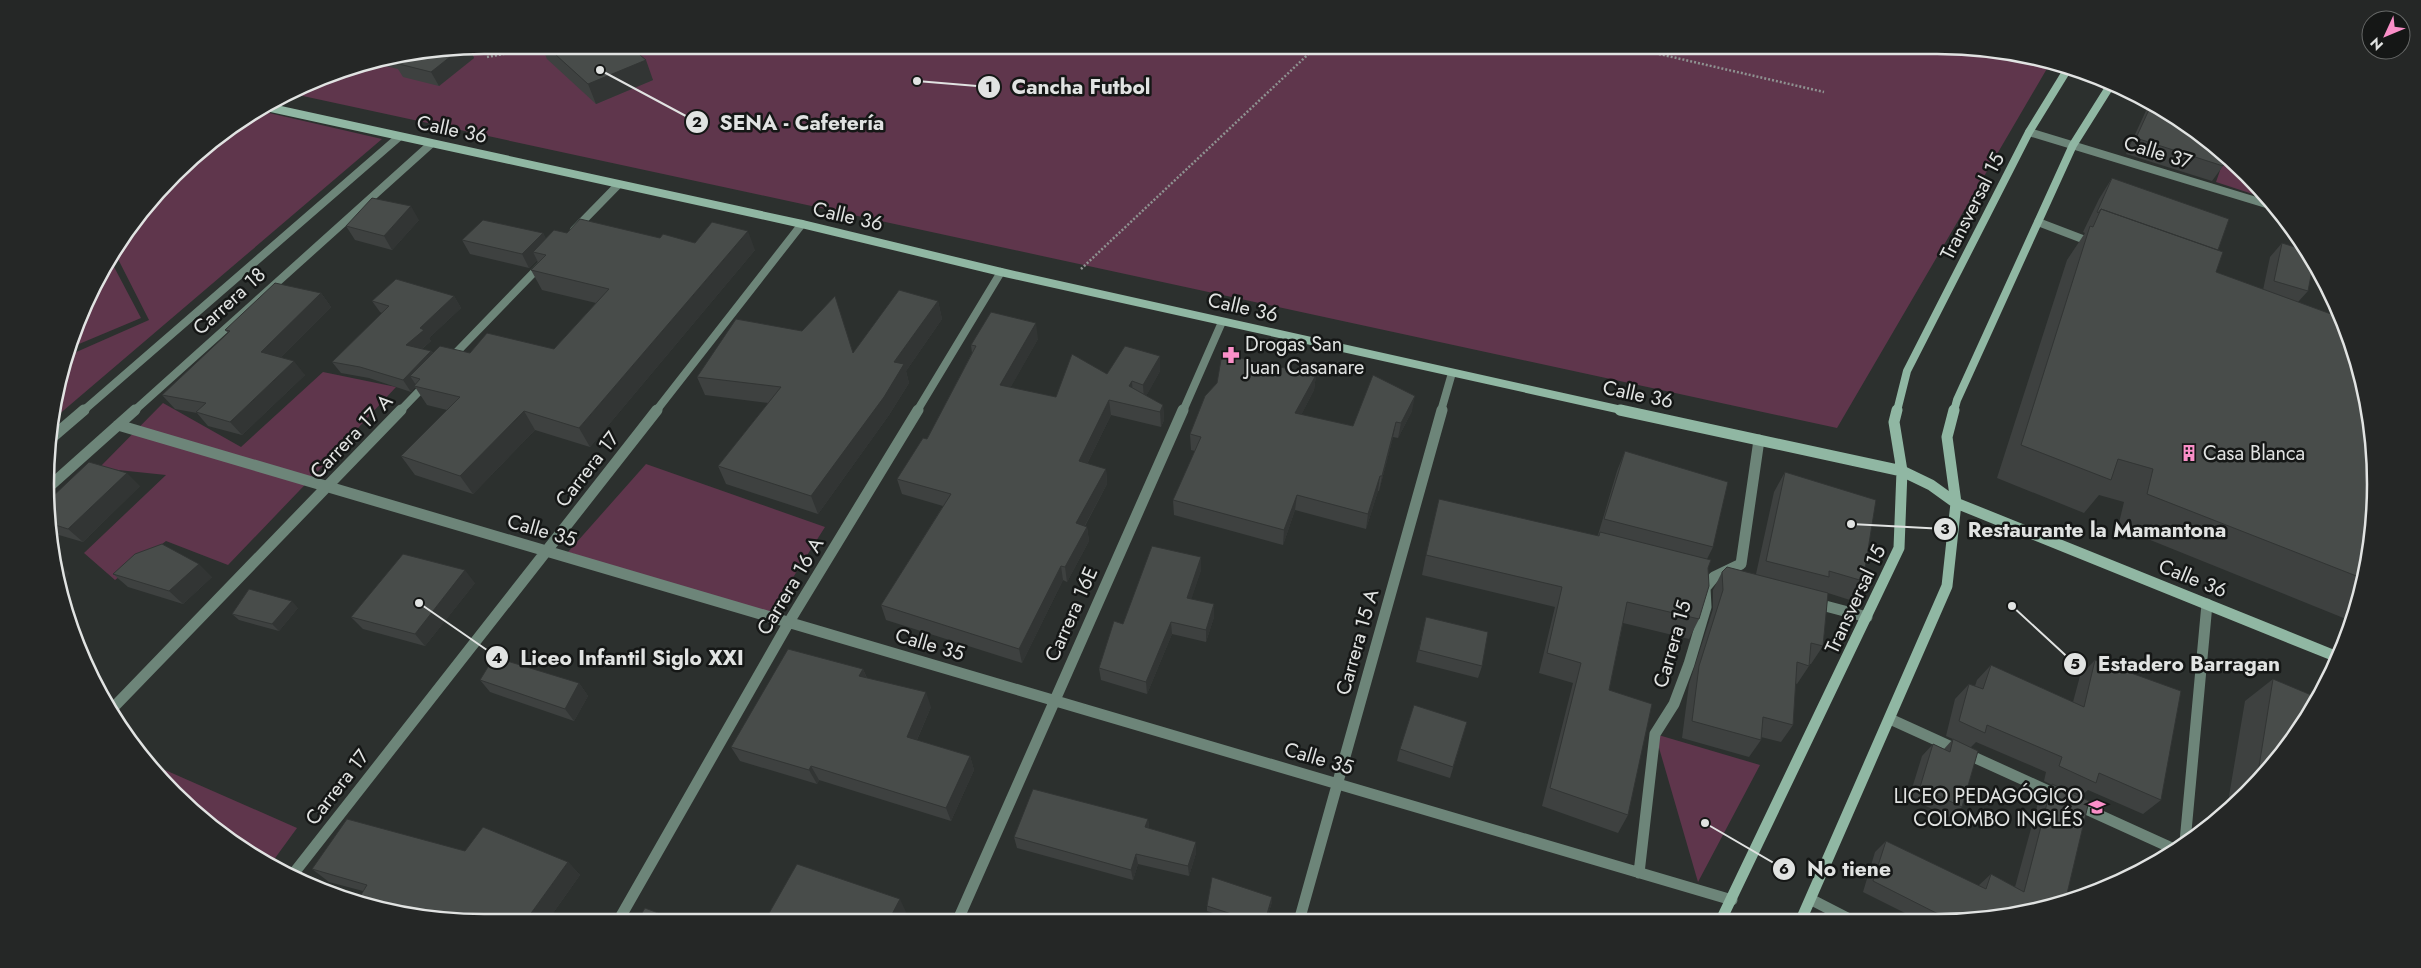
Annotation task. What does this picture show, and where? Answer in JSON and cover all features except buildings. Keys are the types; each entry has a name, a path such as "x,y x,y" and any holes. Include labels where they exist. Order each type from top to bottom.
{"street":[{"name":"Transversal 15","path":"1724,914 1899,548 1902,471 1894,422 1907,371 2029,132 2065,74"},
{"path":"1805,914 1947,586 1956,503 1947,437 1957,400 2073,145 2108,90"},
{"name":"Calle 36","path":"274,109 802,224 1001,272 1222,322 1902,471 1931,485 1956,503 2332,655"},
{"name":"Calle 37","path":"2029,132 2262,203"},
{"name":"Carrera 18","path":"57,433 399,137"},
{"name":"Carrera 18","path":"54,482 431,144"},
{"path":"569,236 618,185"},
{"path":"2038,222 2102,246"},
{"name":"Carrera 17","path":"296,871 802,224"},
{"name":"Carrera 17 A","path":"115,706 548,257"},
{"name":"Carrera 16 A","path":"622,914 789,622 1001,272"},
{"name":"Carrera 16E","path":"960,914 1053,700 1222,322"},
{"name":"Carrera 15 A","path":"1301,914 1452,373"},
{"name":"Calle 35","path":"118,425 1732,900"},
{"path":"1710,576 1741,564 1754,488 1758,440"},
{"path":"1710,576 1733,582"},
{"name":"Carrera 15","path":"1639,873 1655,734 1674,704 1689,664 1706,607 1705,588 1710,576"},
{"path":"1800,599 1867,617"},
{"path":"2186,835 2207,604"},
{"path":"1890,719 2169,847"},
{"path":"1812,900 1839,914"}],"path":[{"path":"487,57 503,54"},
{"path":"1064,285 1308,54"},
{"path":"1659,54 1824,92"}],"shaded area":[{"path":"484,54 1937,54 1993,57 2047,68 1837,428 300,95 373,68 428,57"},
{"path":"267,112 382,139 60,414 68,373 75,353 149,320 118,259 143,222 180,180 222,143"},
{"path":"2223,163 2255,195 2216,182"},
{"path":"113,265 141,318 78,345 98,294"},
{"path":"323,372 396,387 228,565 166,541 115,580 84,553 166,475 99,468 163,403 241,447"},
{"path":"646,464 825,527 768,617 568,552"},
{"path":"1655,734 1760,765 1698,882"},
{"path":"165,770 297,828 274,860 222,825 200,807 165,772"}],"place":[{"name":"SENA - Cafetería","path":"600,70"},
{"name":"Cancha Futbol","path":"917,81"},
{"name":"Drogas San Juan Casanare","path":"1231,355"},
{"name":"Casa Blanca","path":"2189,453"},
{"name":"Restaurante la Mamantona","path":"1851,524"},
{"name":"Liceo Infantil Siglo XXI","path":"419,603"},
{"name":"Estadero Barragan","path":"2012,606"},
{"name":"LICEO PEDAGÓGICO COLOMBO INGLÉS","path":"2097,807"},
{"name":"No tiene","path":"1705,823"}]}
